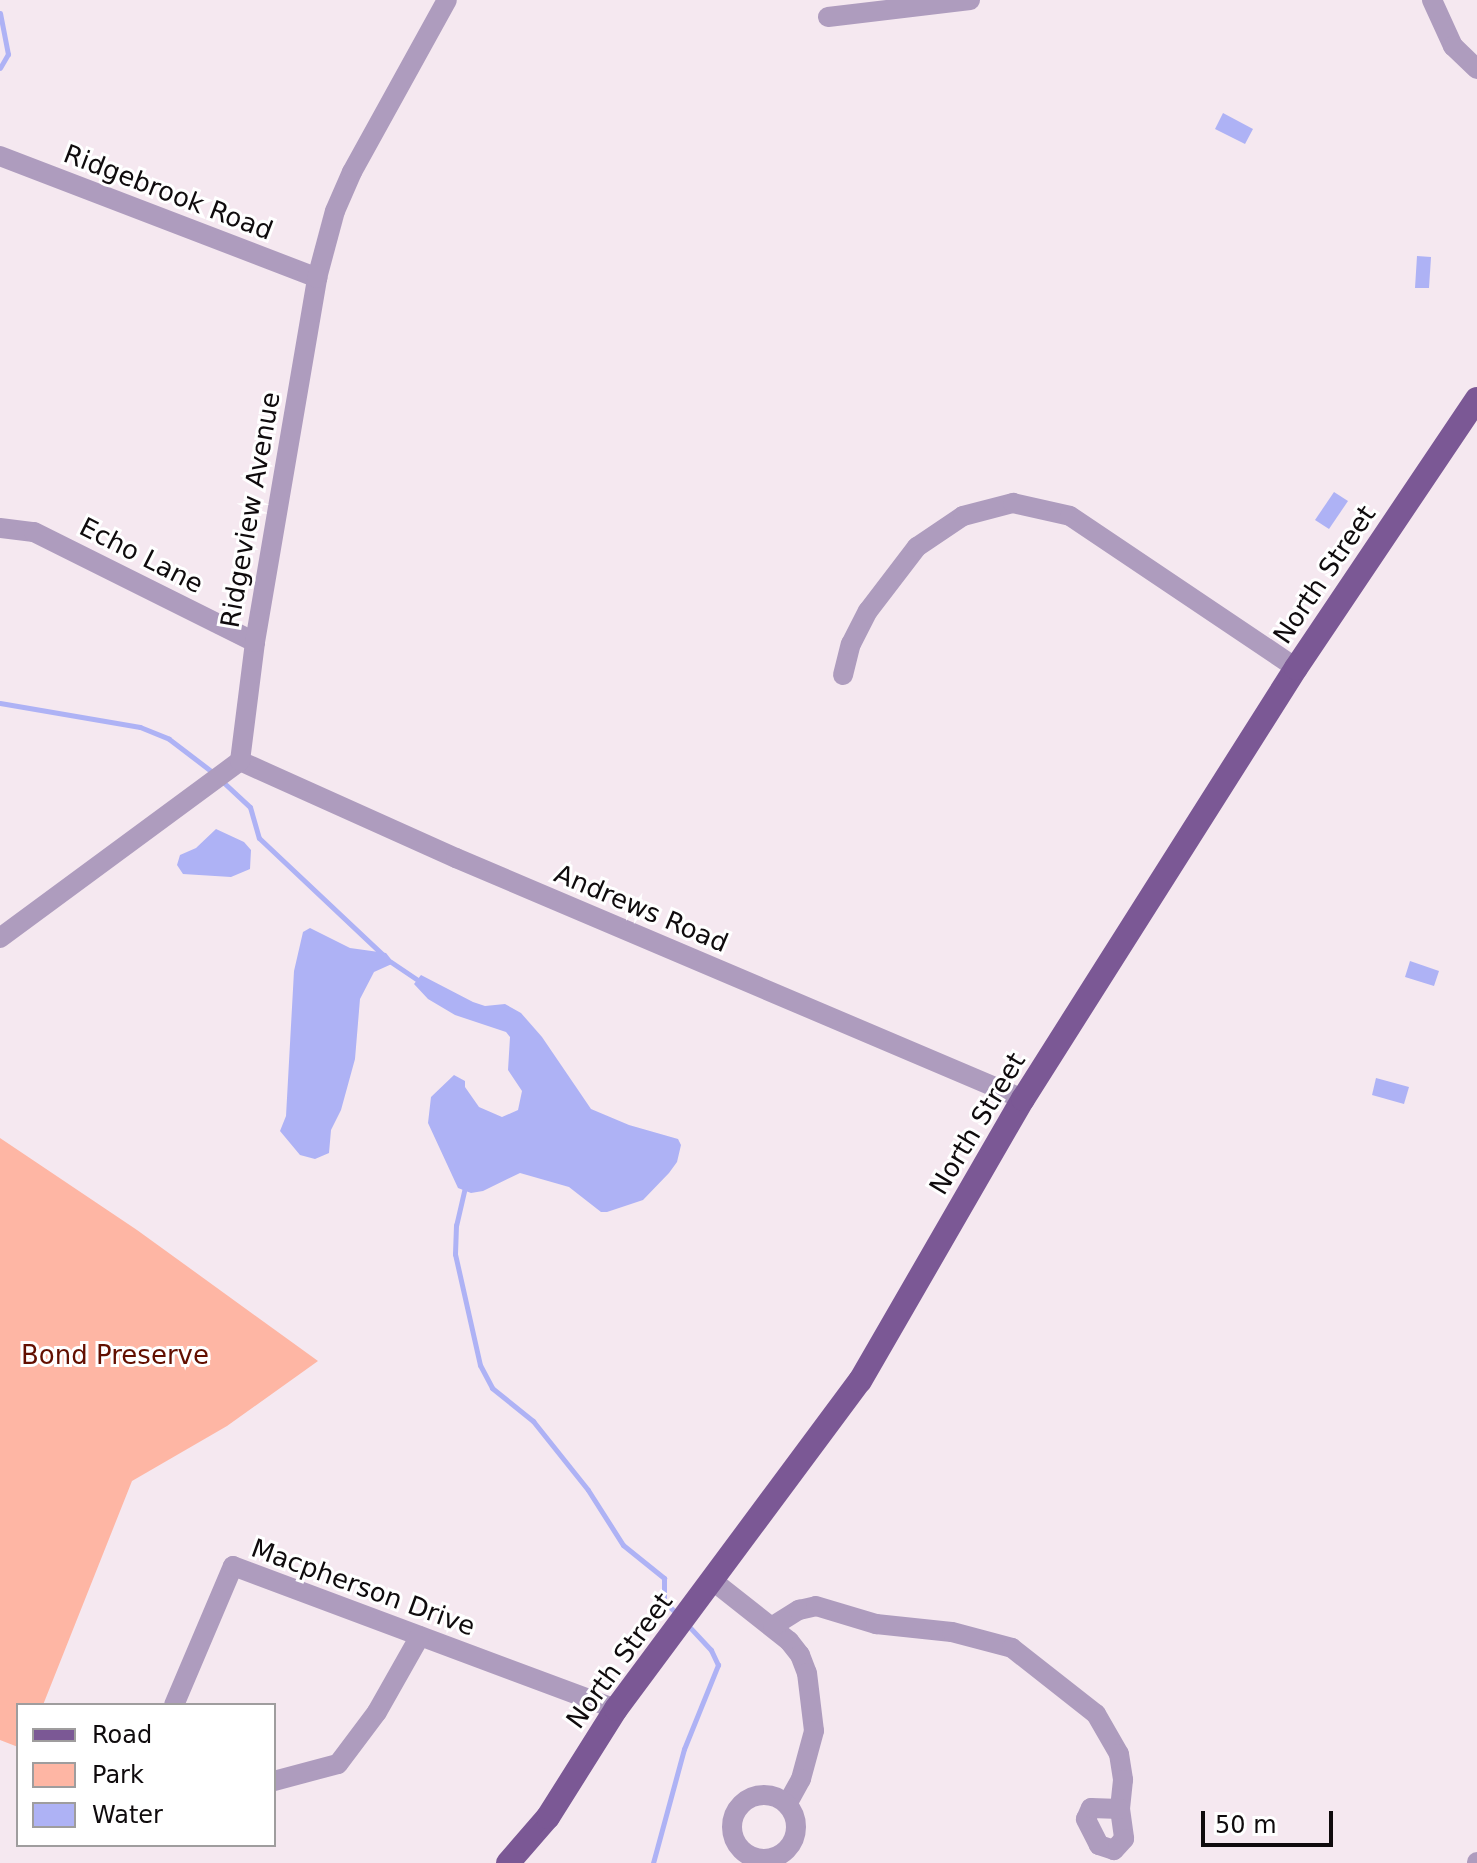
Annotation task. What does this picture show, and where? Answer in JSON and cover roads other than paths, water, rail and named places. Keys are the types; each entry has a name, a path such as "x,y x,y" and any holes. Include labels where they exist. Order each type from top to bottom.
{"main road":[{"name":"North Street","path":"508,1863 548,1817 616,1709 860,1381 1023,1099 1296,668 1477,399"}],"street":[{"name":"Ridgeview Avenue","path":"226,771 255,642 317,278 335,211 352,172 447,0"},
{"path":"828,17 970,0"},
{"path":"1432,0 1453,46 1477,69"},
{"name":"Ridgebrook Road","path":"0,156 317,278"},
{"path":"843,675 851,644 868,611 917,547 963,516 1013,503 1070,516 1296,668"},
{"name":"Echo Lane","path":"0,528 34,532 255,642"},
{"path":"0,938 226,771"},
{"name":"Andrews Road","path":"226,771 470,864 1023,1099"},
{"name":"Macpherson Drive","path":"175,1703 233,1566 616,1709"},
{"path":"713,1581 773,1626 800,1655 814,1715 810,1749 801,1779 787,1804"},
{"path":"773,1626 799,1610 816,1606 876,1624 952,1632 1012,1648 1096,1714 1119,1754 1123,1780 1120,1809"},
{"path":"276,1780 338,1764 377,1712 420,1636"}],"water":[{"path":"1223,113 1253,129 1245,144 1215,129"},
{"path":"1417,256 1431,257 1429,288 1415,288"},
{"path":"1334,492 1348,501 1329,529 1315,520"},
{"path":"216,829 244,842 251,850 250,869 231,877 183,874 177,865 180,855 196,848"},
{"path":"310,928 350,948 386,953 394,963 374,972 360,999 355,1059 341,1110 331,1130 329,1153 315,1159 300,1155 280,1131 286,1116 294,971 303,932"},
{"path":"1410,961 1439,971 1434,986 1405,977"},
{"path":"421,975 473,1002 485,1006 505,1004 521,1013 542,1037 591,1109 629,1125 678,1139 681,1145 677,1162 669,1173 643,1200 607,1212 601,1212 569,1187 520,1173 483,1191 471,1193 458,1188 428,1123 431,1097 454,1075 465,1081 465,1087 479,1107 502,1117 518,1110 522,1091 508,1070 510,1037 506,1032 455,1015 428,999 414,984"},
{"path":"1376,1078 1409,1087 1404,1104 1372,1095"}],"waterway":[{"path":"0,13 8,54 0,68"},
{"path":"0,703 140,727 169,739 215,774"},
{"path":"222,781 250,807 259,838 383,955"},
{"path":"391,962 419,981"},
{"path":"465,1187 456,1225 455,1254 480,1365 492,1388 533,1421 588,1490 623,1545 664,1578 664,1601 678,1615"},
{"path":"653,1863 684,1749 718,1665 711,1650 688,1625"}],"park label":[{"name":"Bond Preserve","path":"115,1356"}]}
